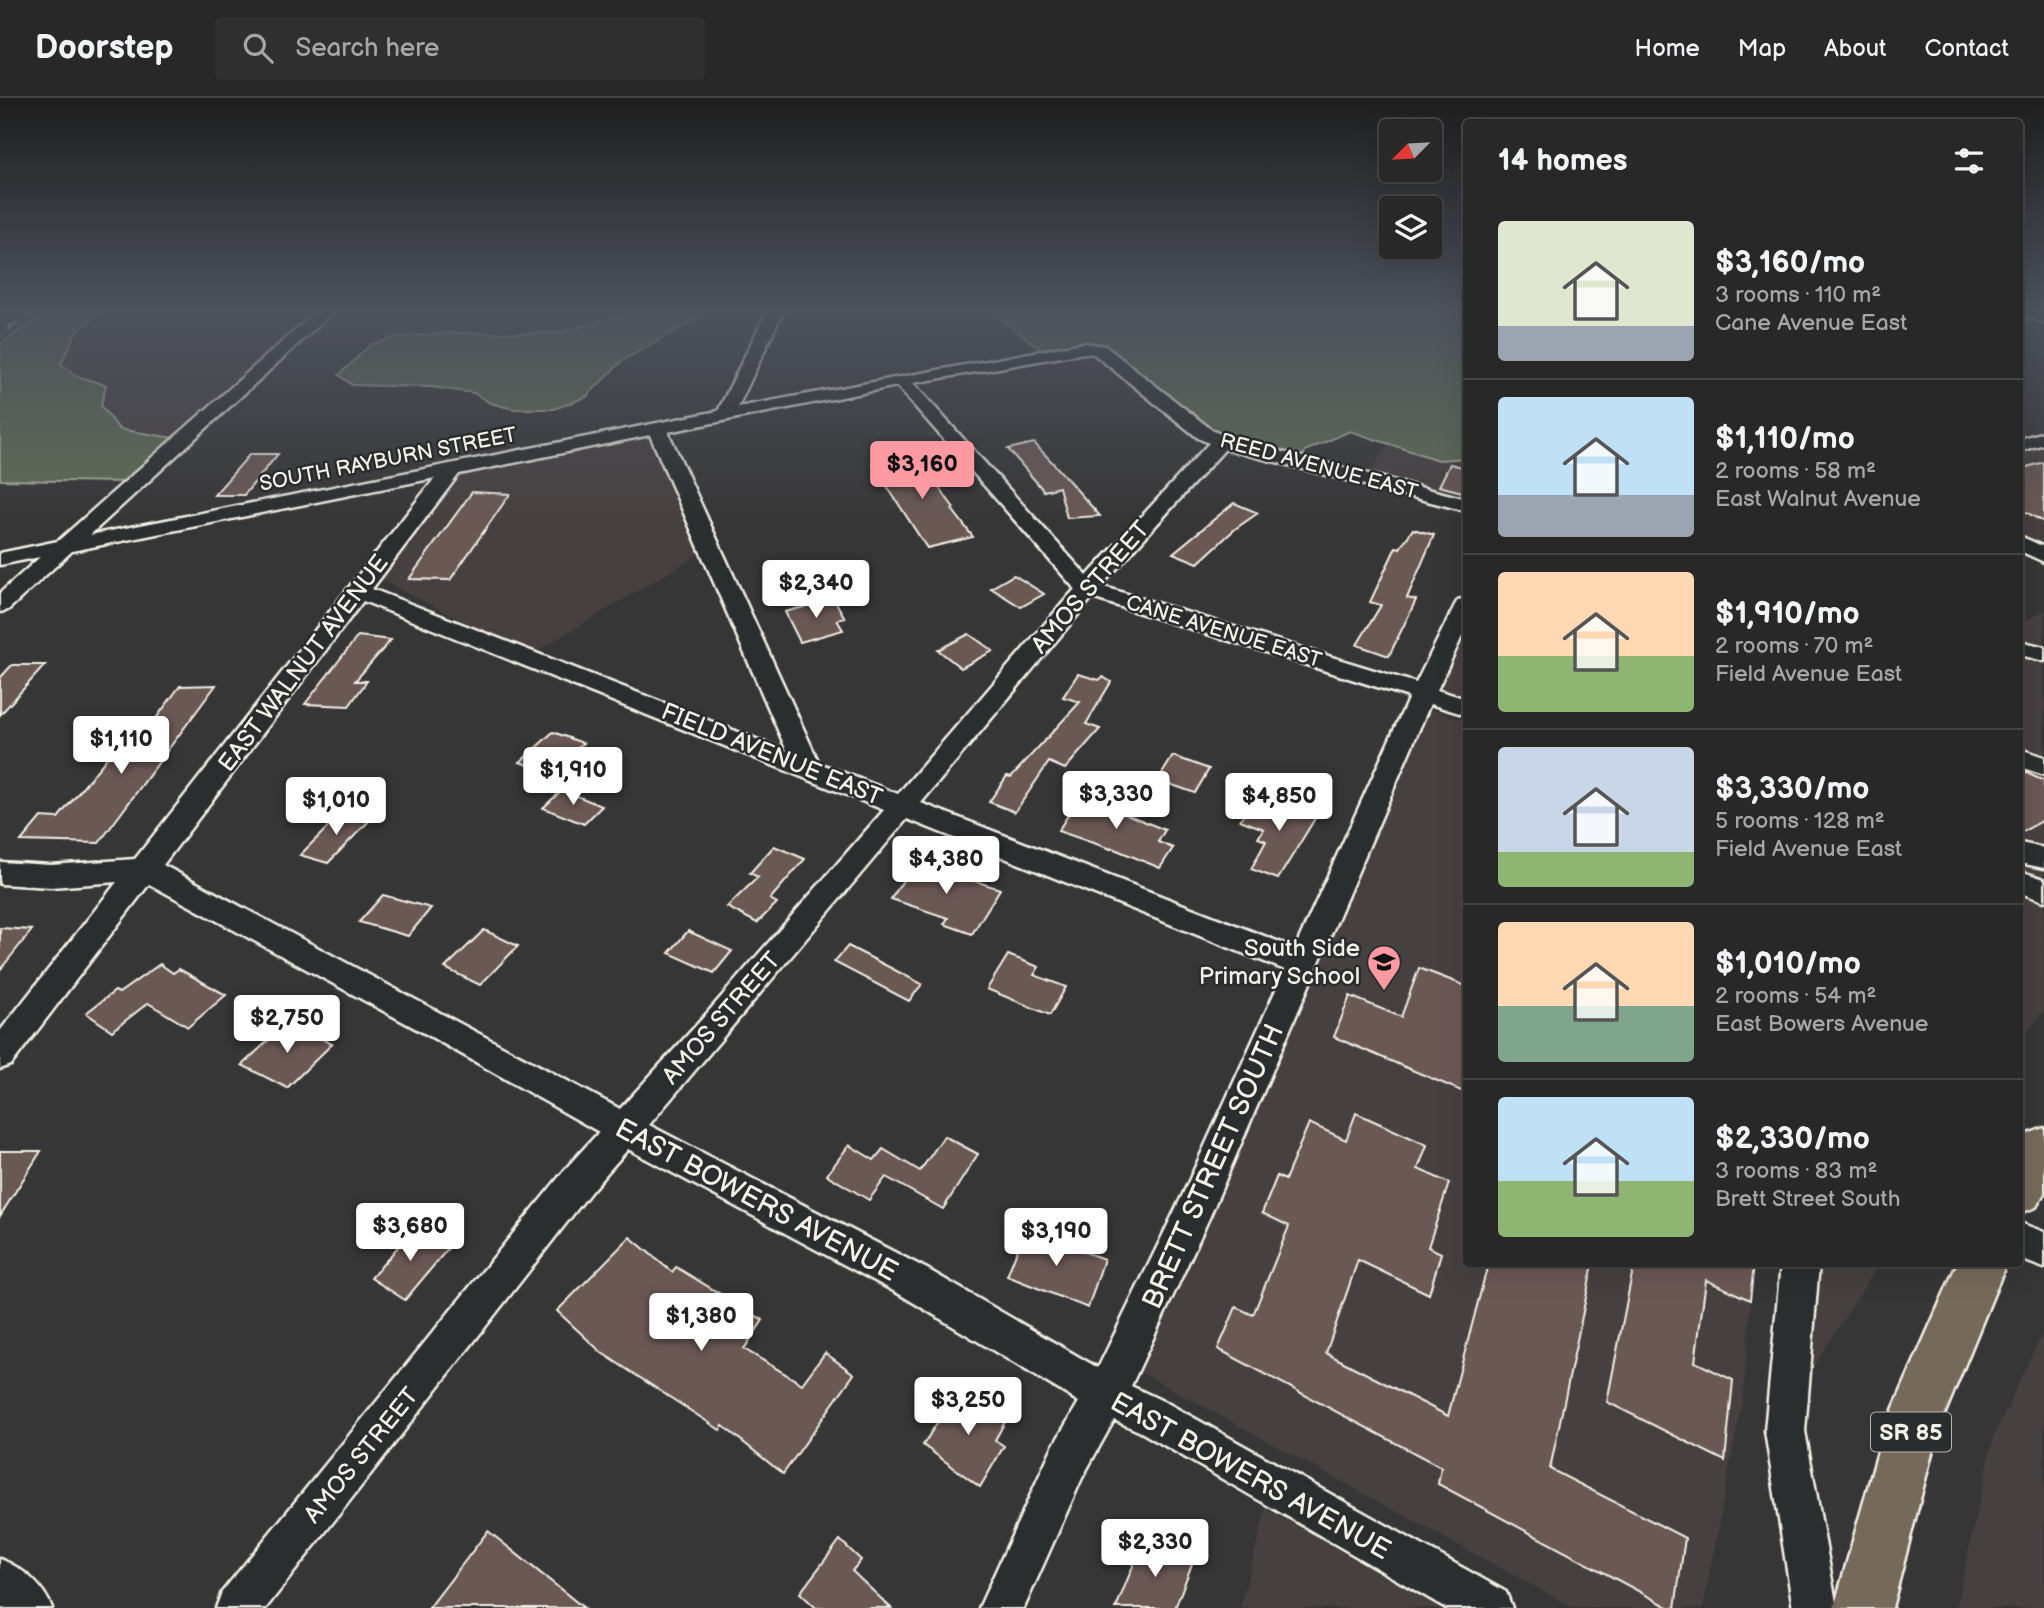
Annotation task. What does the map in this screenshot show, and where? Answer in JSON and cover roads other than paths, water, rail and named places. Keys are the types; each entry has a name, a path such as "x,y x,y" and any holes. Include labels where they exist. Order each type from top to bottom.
{"main road":[{"path":"2023,1186 2044,1149"},
{"name":"SR 85","path":"1863,1608 1911,1430 1981,1267"}],"street":[{"path":"0,605 248,381"},
{"path":"725,415 741,381"},
{"name":"SOUTH RAYBURN STREET","path":"0,559 894,381"},
{"path":"902,381 1087,589"},
{"name":"REED AVENUE EAST","path":"1139,381 1205,434 1221,442 1463,504"},
{"path":"657,429 808,768"},
{"name":"AMOS STREET","path":"238,1608 580,1178 903,806 1087,589 1221,442"},
{"name":"EAST WALNUT AVENUE","path":"0,1055 452,470"},
{"path":"2023,544 2044,556"},
{"name":"CANE AVENUE EAST","path":"1087,589 1463,706"},
{"name":"FIELD AVENUE EAST","path":"358,591 1302,964"},
{"name":"BRETT STREET SOUTH","path":"1000,1608 1067,1463 1106,1395 1196,1206 1423,693 1463,611"},
{"path":"2023,649 2044,654"},
{"path":"2023,759 2044,766"},
{"path":"2023,854 2044,858"},
{"path":"0,873 51,876 145,869"},
{"name":"EAST BOWERS AVENUE","path":"145,869 624,1129 914,1282 1106,1395 1155,1418 1490,1608"},
{"path":"2023,883 2044,890"},
{"path":"2023,1242 2044,1250"},
{"path":"1800,1267 1785,1431 1815,1608"},
{"path":"0,1581 30,1608"}],"place":[{"name":"South Side Primary School","path":"1384,992"}]}
